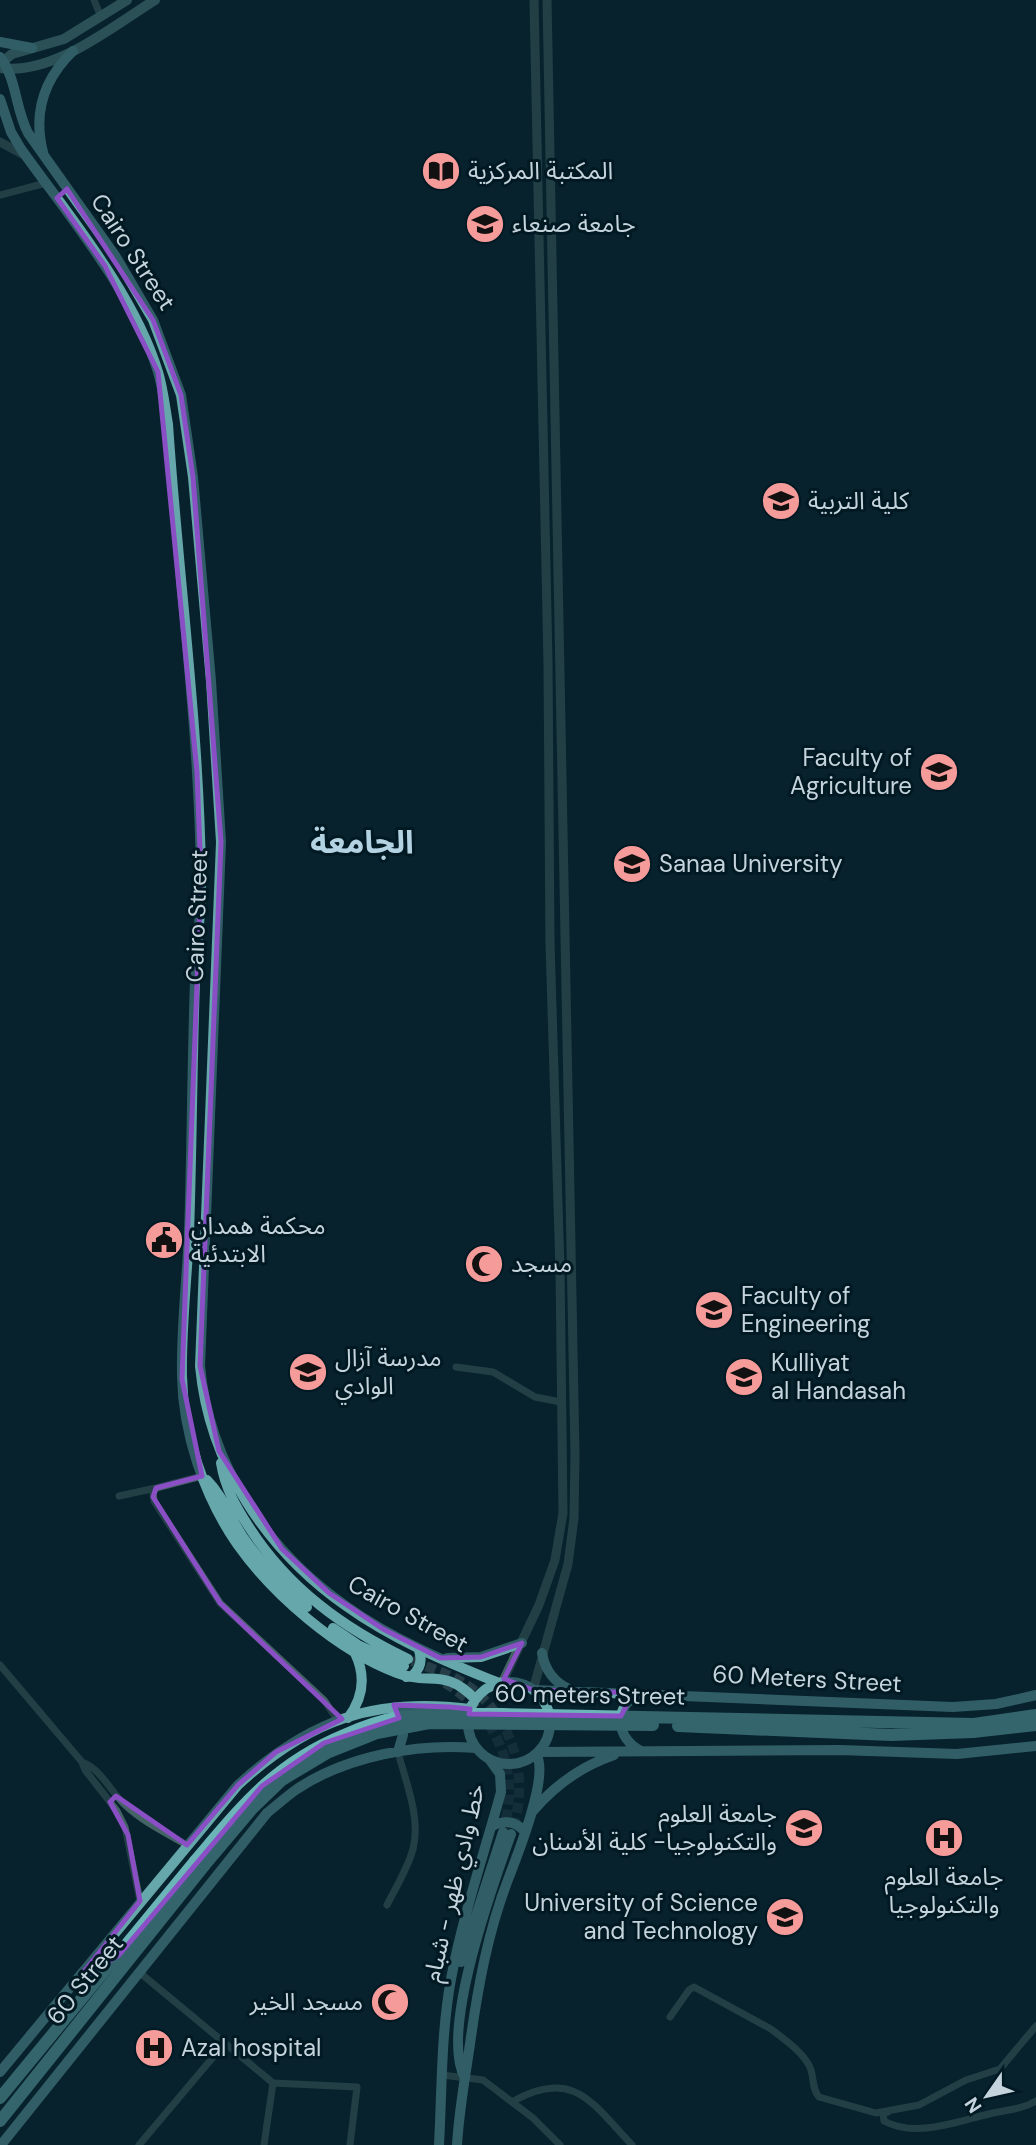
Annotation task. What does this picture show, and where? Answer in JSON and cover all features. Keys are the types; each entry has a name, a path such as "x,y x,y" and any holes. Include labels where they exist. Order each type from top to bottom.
{"highway":[{"name":"60 meters Street","path":"199,1864 246,1801 284,1768 324,1743 393,1719 444,1714 502,1714 974,1728 1036,1725"},
{"name":"60 meters Street","path":"974,1728 1036,1715"},
{"name":"60 Street","path":"0,2098 199,1864"},
{"name":"60 Street","path":"0,2121 199,1864"},
{"path":"75,1983 119,1955"}],"main road":[{"path":"2,64 12,54 64,39 127,0"},
{"path":"2,64 35,66 73,51 155,0"},
{"path":"0,42 32,48"},
{"path":"45,158 39,129 41,100 53,73 73,51"},
{"name":"Cairo Street","path":"2,64 18,114 28,133 116,257 153,320 181,395 193,477 211,681 221,842 200,1366 208,1418 219,1451 235,1483 256,1515 297,1565 346,1606 418,1648 500,1683"},
{"name":"Cairo Street","path":"0,100 11,132 111,277 137,321 158,372 167,424 197,772 201,878 195,978 189,1235 182,1379 187,1421 202,1476 223,1522 259,1572 287,1600 355,1653 444,1679 461,1687 473,1704"},
{"path":"57,198 67,189"},
{"path":"171,479 193,477"},
{"path":"219,1451 224,1480 234,1503 279,1567 312,1600 412,1675 420,1666 418,1648"},
{"path":"202,1476 215,1490 255,1553 296,1597 358,1645 406,1668"},
{"path":"440,1658 481,1657 522,1643"},
{"path":"343,1719 357,1705 362,1690 362,1666 355,1653"},
{"path":"542,1653 551,1676 572,1690"},
{"path":"500,1683 518,1683 533,1690 545,1703 550,1720 548,1737 530,1759 514,1765 490,1760 476,1748 469,1734 473,1704 485,1689 500,1683"},
{"name":"60 Meters Street","path":"533,1690 953,1707 996,1704 1036,1695"},
{"path":"641,1751 626,1741 620,1726 623,1709 628,1702 642,1693"},
{"name":"60 Meters Street","path":"0,2072 187,1845 238,1785 261,1764 288,1744 343,1719 391,1707 473,1704"},
{"path":"391,1707 403,1728 403,1741 398,1752"},
{"path":"1,2145 267,1813 297,1789 331,1771 360,1761 398,1752 448,1746 476,1748"},
{"path":"537,1753 840,1750 957,1754 1036,1746"},
{"path":"531,1813 550,1792 573,1774 598,1761 625,1752"},
{"path":"457,2145 458,2119 487,1942 531,1813 541,1771 537,1753"},
{"name":"خط وادي ظهر - شبام","path":"439,2145 450,1982 459,1938 502,1786 497,1769 490,1760"},
{"path":"491,1827 500,1822 510,1822 525,1832"},
{"path":"442,2075 449,2056 454,2003 463,1957 507,1833 466,1983 457,2054 465,2078"}],"street":[{"path":"94,0 101,17"},
{"path":"533,1690 568,1564 574,1518 575,1454 564,1212 558,1190 551,943 534,0"},
{"path":"500,1683 522,1643 555,1560 564,1513 561,1402 564,1212 568,1196 561,667 555,496 547,0"},
{"path":"0,142 26,156"},
{"path":"0,195 46,183"},
{"path":"543,496 555,496"},
{"path":"548,663 561,667"},
{"path":"558,1190 568,1196"},
{"path":"456,1367 493,1372 535,1397 561,1402"},
{"path":"119,1496 202,1476"},
{"path":"156,1488 153,1493 154,1501 220,1603 343,1719"},
{"path":"555,1560 568,1564"},
{"path":"0,1665 82,1762 94,1769 113,1799 128,1835 140,1901"},
{"path":"387,1905 412,1851 415,1835 414,1814 398,1752"},
{"path":"113,1799 187,1845"},
{"path":"139,1972 273,2083 358,2087 350,2145"},
{"path":"670,2017 689,1990 695,1987 771,2029 782,2038 810,2067 814,2092 819,2097 876,2113 919,2105 966,2080 1000,2069 1036,2026"},
{"path":"139,2145 225,2043"},
{"path":"442,2075 483,2080 533,2118 560,2145"},
{"path":"264,2145 273,2083"},
{"path":"512,2102 527,2094 556,2087 577,2091 632,2145"},
{"path":"888,2112 883,2114 884,2122 894,2126 918,2128 1015,2109 1036,2101"}],"highlighted area":[{"path":"67,189 153,320 181,395 193,477 221,842 200,1366 219,1451 282,1549 329,1593 383,1629 440,1658 481,1657 522,1643 504,1679 533,1690 642,1693 628,1702 621,1716 469,1714 470,1709 394,1705 399,1718 324,1743 262,1786 119,1955 75,1983 140,1901 128,1835 110,1802 116,1796 187,1845 238,1785 276,1752 342,1719 220,1603 153,1497 156,1488 202,1476 182,1379 201,878 197,772 158,372 105,266 57,198"}],"tunnel":[{"path":"412,1661 467,1685 496,1714 507,1732 518,1770 517,1811 512,1831"},
{"path":"445,1683 478,1711 491,1727 500,1745 509,1785 504,1828"}],"place":[{"name":"المكتبة المركزية","path":"441,171"},
{"name":"جامعة صنعاء","path":"485,224"},
{"name":"كلية التربية","path":"781,501"},
{"name":"Faculty of Agriculture","path":"939,772"},
{"name":"Sanaa University","path":"632,864"},
{"name":"محكمة همدان الابتدئية","path":"164,1240"},
{"name":"مسجد","path":"484,1264"},
{"name":"Faculty of Engineering","path":"714,1310"},
{"name":"مدرسة آزال الوادي","path":"308,1372"},
{"name":"Kulliyat al Handasah","path":"744,1377"},
{"name":"جامعة العلوم والتكنولوجيا- كلية الأسنان","path":"804,1828"},
{"name":"جامعة العلوم والتكنولوجيا","path":"944,1838"},
{"name":"University of Science and Technology","path":"785,1917"},
{"name":"مسجد الخير","path":"390,2002"},
{"name":"Azal hospital","path":"154,2048"}],"district":[{"name":"الجامعة","path":"362,842"}]}
